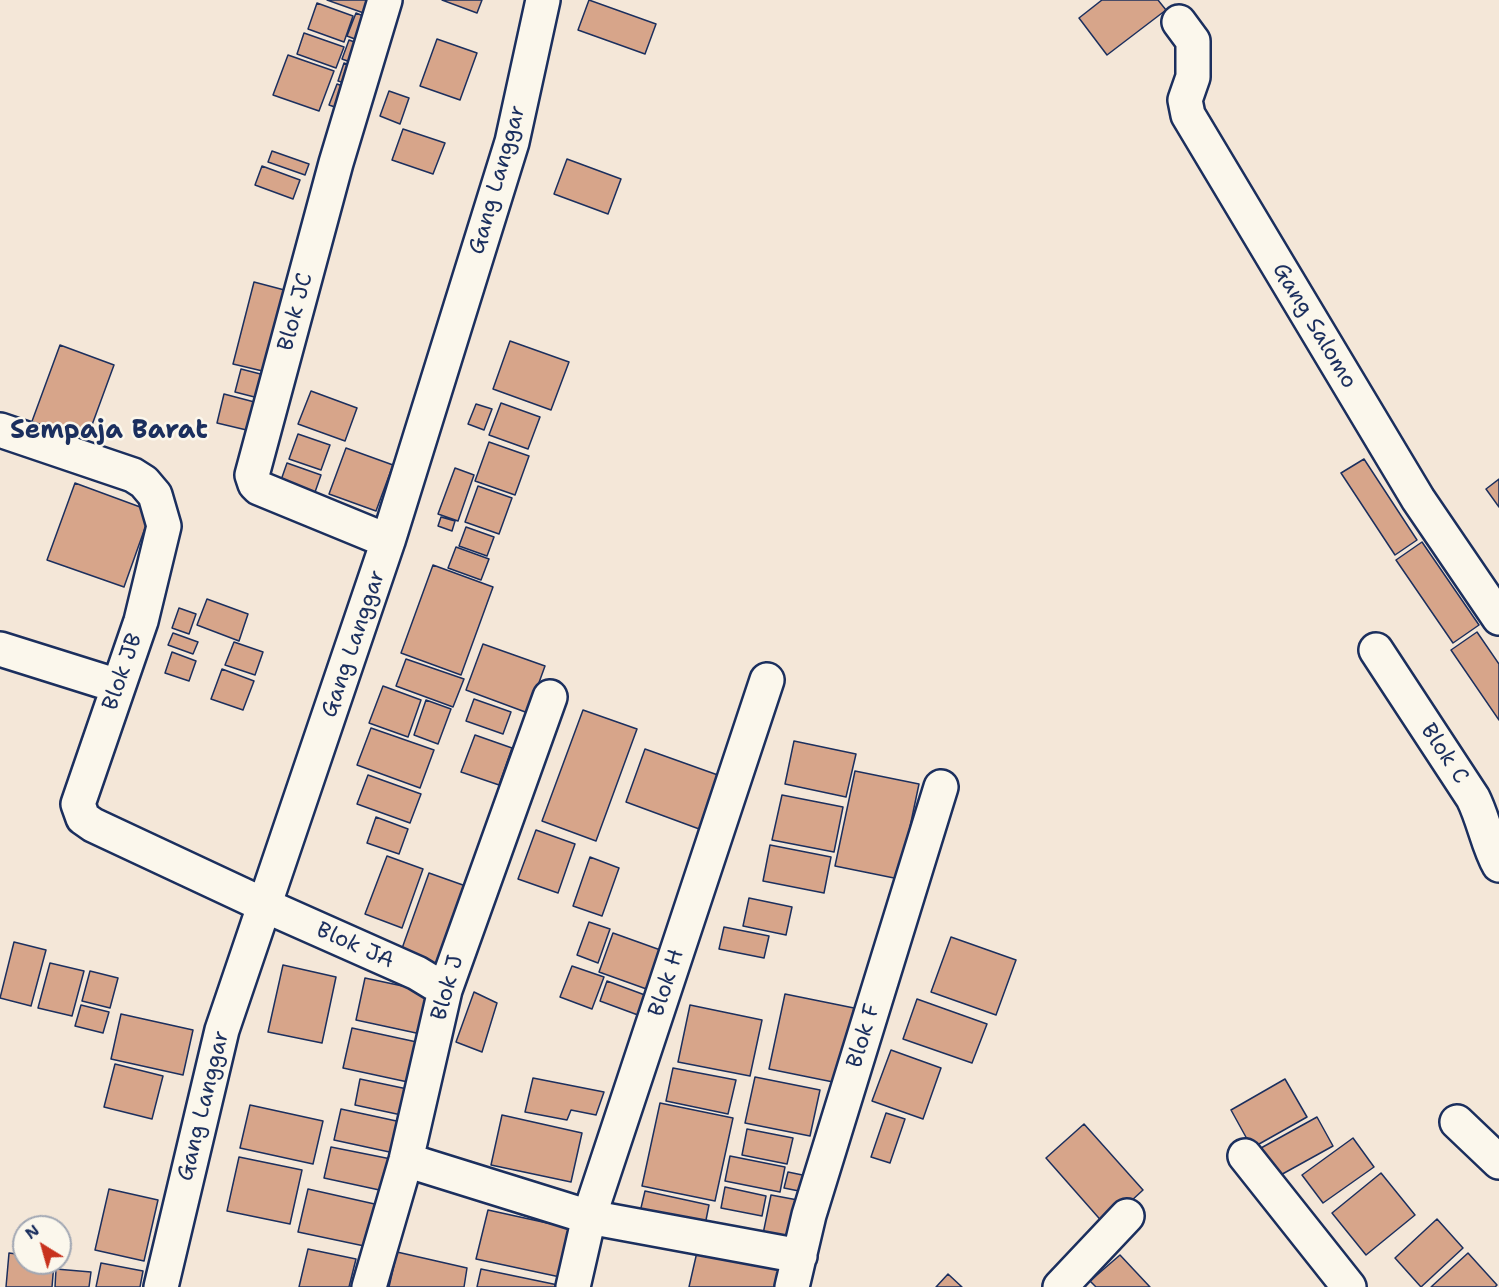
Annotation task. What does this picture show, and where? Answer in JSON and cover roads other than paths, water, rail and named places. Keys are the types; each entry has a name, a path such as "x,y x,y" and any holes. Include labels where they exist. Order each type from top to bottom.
{"street":[{"name":"Blok JC","path":"385,0 336,163 252,475 259,488 388,541"},
{"name":"Gang Langgar","path":"161,1287 222,1030 388,541 512,142 543,0"},
{"name":"Gang Salomo","path":"1179,22 1193,41 1193,77 1185,100 1188,115 1418,499 1499,618"},
{"name":"Blok JB","path":"0,430 133,475 144,482 155,495 164,526 141,621 78,804 83,818 93,825 264,905"},
{"path":"0,649 118,686"},
{"name":"Blok C","path":"1376,650 1473,798 1481,813 1494,857 1499,865"},
{"name":"Blok H","path":"573,1287 589,1217 767,680"},
{"name":"Blok J","path":"369,1287 406,1160 445,990 550,697"},
{"name":"Blok F","path":"796,1272 809,1215 941,787"},
{"name":"Blok JA","path":"264,905 417,974 445,990"},
{"path":"1457,1122 1499,1162"},
{"path":"1245,1156 1349,1287"},
{"path":"406,1160 589,1217 796,1272"},
{"path":"1060,1287 1127,1216"}],"district":[{"name":"Sempaja Barat","path":"109,431"}]}
